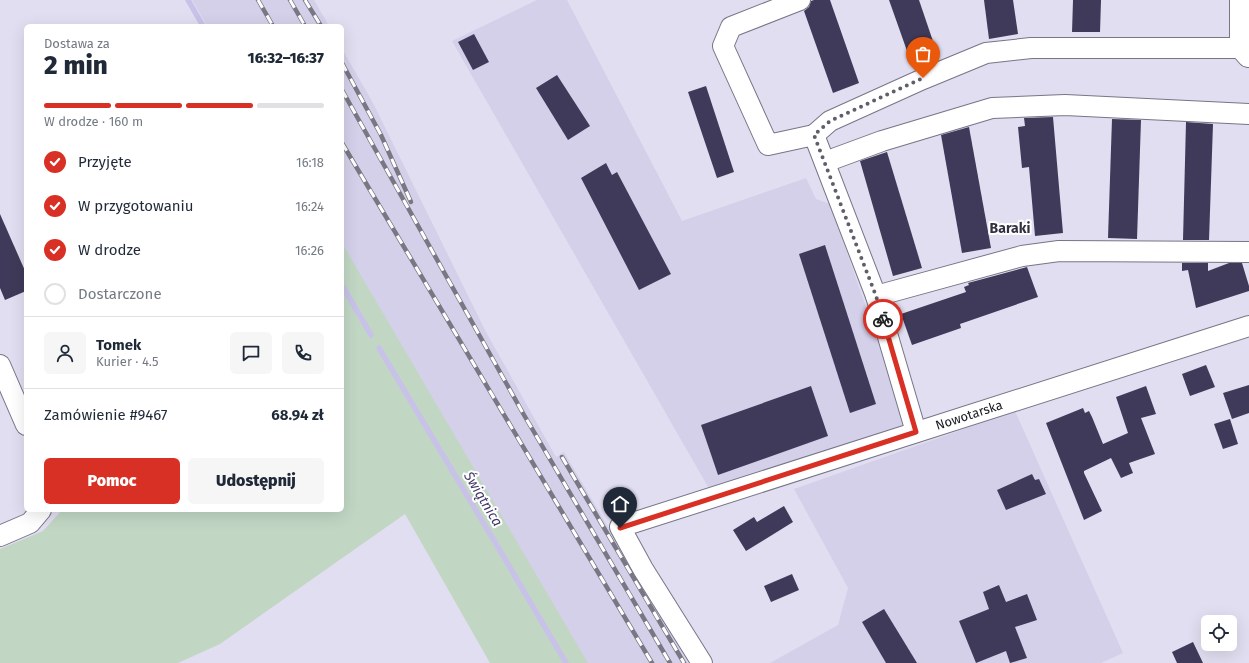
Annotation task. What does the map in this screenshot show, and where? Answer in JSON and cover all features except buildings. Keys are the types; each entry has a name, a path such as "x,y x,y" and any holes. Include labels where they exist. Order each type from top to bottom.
{"street":[{"path":"800,0 731,27 723,46 768,145 814,135 830,121 923,78 986,53 1031,48 1244,53 1240,0"},
{"path":"824,162 882,141 992,108 1065,105 1249,114"},
{"path":"814,135 876,296 916,432"},
{"path":"876,296 1022,256 1059,251 1249,252"},
{"name":"Nowotarska","path":"702,663 642,569 620,528 1249,326"},
{"path":"0,365 24,420"},
{"path":"0,536 30,523 39,512"}],"shaded area":[{"path":"192,0 314,0 328,24 206,24"},
{"path":"537,0 567,0 682,221 806,178 816,199 830,204 908,427 711,492 452,41"},
{"path":"344,52 372,101 486,332 556,457 564,452 688,663 584,663 344,255"},
{"path":"1015,411 1123,653 1101,663 770,663 838,625 848,588 794,489"}],"green space":[{"path":"344,246 588,663 490,663 405,514 220,644 178,663 0,663 0,549 43,531 60,512 344,512"}],"waterway":[{"name":"Świątnica","path":"188,0 202,24"},
{"name":"Świątnica","path":"344,288 371,335"},
{"name":"Świątnica","path":"379,348 566,663"}],"railway":[{"path":"258,0 272,24"},
{"path":"290,0 304,24"},
{"path":"305,0 320,24"},
{"path":"344,67 381,135 411,202"},
{"path":"344,94 524,415 670,663"},
{"path":"344,146 652,663"},
{"path":"562,457 684,663"}],"way so far":[{"path":"883,319 876,296 814,135 830,121 923,78"}],"district":[{"name":"Baraki","path":"1010,228"}],"route":[{"path":"620,528 916,432 883,319"}]}
